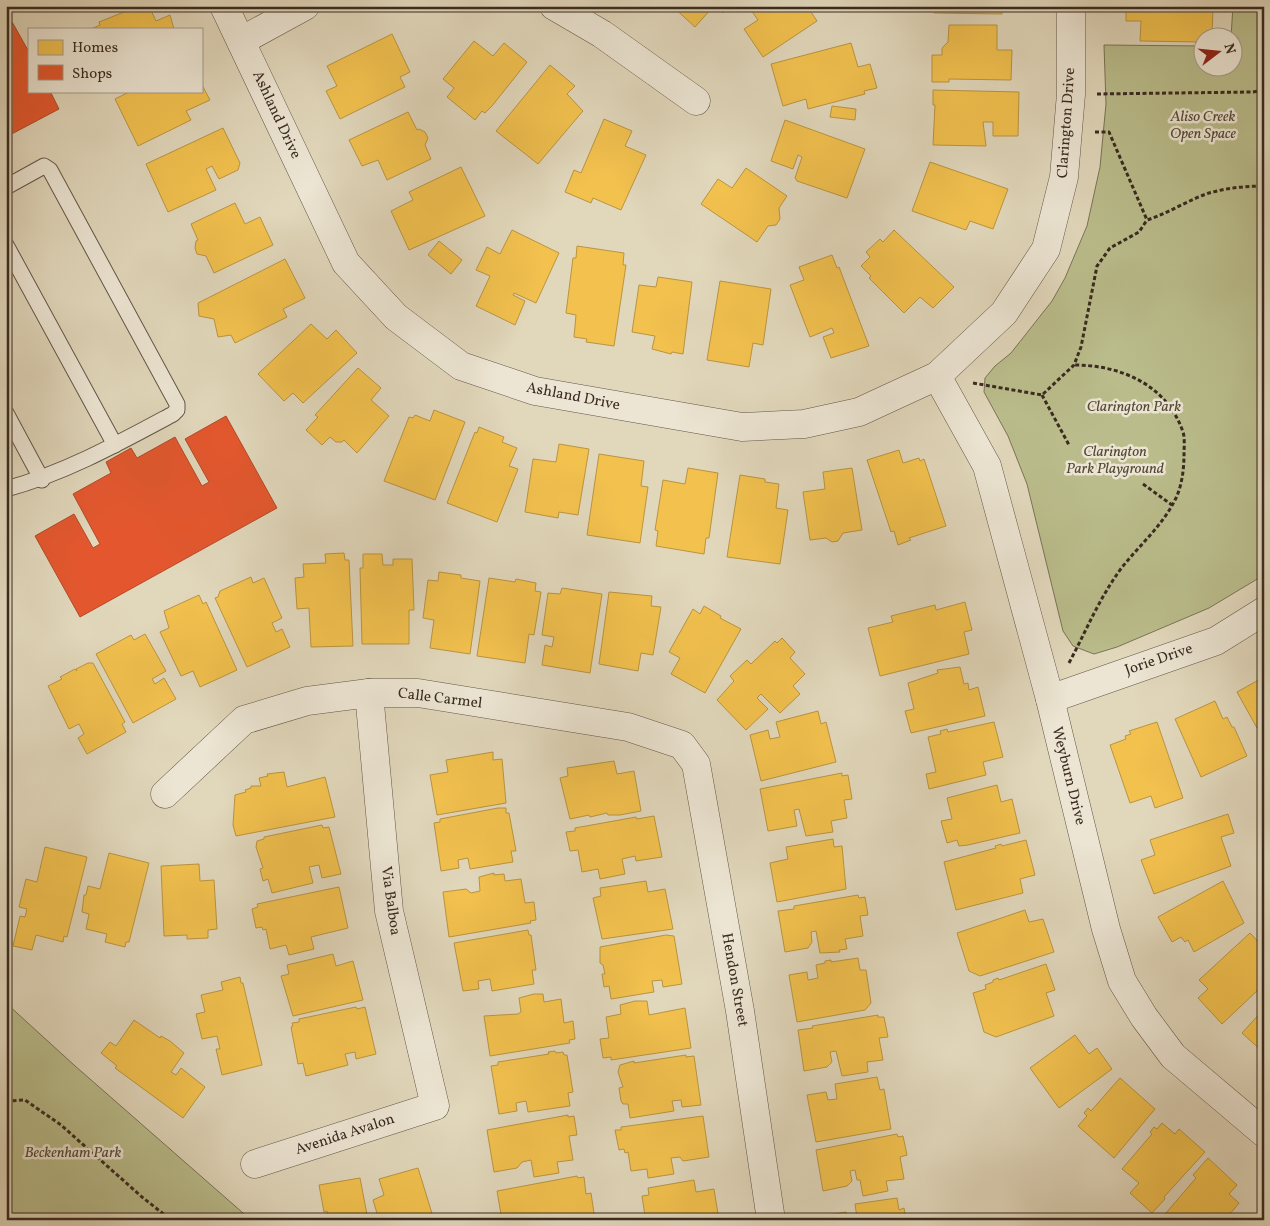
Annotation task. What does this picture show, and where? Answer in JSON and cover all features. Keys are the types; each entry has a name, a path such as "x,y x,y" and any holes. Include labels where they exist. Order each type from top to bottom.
{"street":[{"name":"Ashland Drive","path":"224,6 346,263 396,317 461,366 535,391 742,427 804,424 859,412 937,376"},
{"path":"241,41 305,6"},
{"path":"554,6 602,34 696,101"},
{"name":"Clarington Drive","path":"937,376 1004,313 1046,249 1064,177 1071,94 1071,6"},
{"name":"Weyburn Drive","path":"937,376 988,466 1050,699 1106,929 1122,980 1144,1017 1173,1056 1264,1133"},
{"name":"Jorie Drive","path":"1050,699 1216,641 1264,611"},
{"name":"Calle Carmel","path":"165,794 244,720 307,701 369,693 418,693 628,727 682,745"},
{"name":"Via Balboa","path":"369,693 389,911 435,1106"},
{"name":"Hendon Street","path":"682,745 696,764 740,1011 771,1220"},
{"name":"Avenida Avalon","path":"255,1164 435,1106"}],"lane":[{"path":"6,187 44,166 50,170 177,404 177,410 173,414 115,445 42,480 6,489"},
{"path":"6,245 115,445"},
{"path":"6,413 42,480"}],"path":[{"path":"1071,94 1253,92 1264,90"},
{"path":"1068,132 1109,132 1147,220"},
{"path":"1042,395 1074,365 1082,348 1096,266 1110,248 1139,232 1147,220 1165,214 1208,194 1243,186 1264,186"},
{"path":"1050,699 1105,592 1122,568 1164,519 1172,504 1184,471 1184,433 1170,407 1156,391 1138,379 1092,365 1074,365"},
{"path":"937,376 1042,395"},
{"path":"1042,395 1069,445"},
{"path":"1143,484 1172,504"},
{"path":"6,1101 25,1100 61,1125 142,1197 171,1220"}],"green space":[{"name":"Clarington Park","path":"1233,6 1264,6 1264,575 1209,608 1117,647 1094,654 1073,646 1063,631 1027,484 1008,436 984,392 985,378 995,366 1011,353 1052,301 1065,278 1087,226 1100,167 1106,104 1104,45 1192,46 1192,78 1242,78 1242,28 1232,28"},
{"name":"Beckenham Park","path":"6,1003 74,1065 251,1220 6,1220"}],"building: Homes":[{"path":"69,6 86,6 72,12"},
{"path":"139,6 149,6 156,21 170,15 174,28 93,28 100,25 99,22"},
{"path":"672,6 707,6 711,9 695,27"},
{"path":"715,6 729,6 723,13"},
{"path":"748,6 807,6 817,21 763,57 744,29 758,20"},
{"path":"934,6 1006,6 1006,9 1002,9 1002,14 934,13"},
{"path":"1128,6 1213,6 1212,28 1192,28 1192,42 1140,41 1141,21 1126,21 1126,9 1128,10"},
{"path":"949,25 997,25 997,50 1012,50 1011,80 949,79 949,82 932,82 932,55 942,55 942,48 948,42"},
{"path":"392,34 410,72 400,77 405,87 340,119 326,91 337,86 327,66"},
{"path":"474,41 493,56 504,43 527,62 492,106 485,113 482,111 475,120 447,97 454,88 443,79"},
{"path":"851,43 858,67 870,64 877,88 864,91 865,94 808,109 806,99 783,106 771,64"},
{"path":"550,65 575,86 567,94 583,111 538,164 496,131"},
{"path":"202,85 210,100 186,111 191,120 138,146 115,99 129,92 202,92"},
{"path":"933,90 1019,92 1018,136 993,136 993,122 983,122 986,146 933,145 935,105 933,105"},
{"path":"832,106 856,109 855,120 830,117"},
{"path":"408,112 417,130 425,132 428,138 425,145 431,159 387,180 378,160 362,166 349,140"},
{"path":"604,119 632,131 625,146 646,155 621,210 593,198 591,203 565,192 574,170 581,173"},
{"path":"785,120 865,149 847,198 797,181 795,178 802,157 798,155 793,169 771,161"},
{"path":"223,128 240,163 238,170 219,179 212,166 206,169 216,190 168,212 146,164"},
{"path":"930,162 1008,189 993,229 970,221 966,230 912,211"},
{"path":"461,167 485,216 409,250 391,211 413,200 409,192"},
{"path":"746,168 787,196 779,208 780,219 776,225 768,226 757,242 701,204 718,179 732,188"},
{"path":"235,203 245,224 260,217 273,245 214,273 206,256 197,254 195,248 196,241 198,240 191,224"},
{"path":"512,230 559,253 536,303 514,293 513,295 525,301 515,325 476,306 490,276 476,270 487,247 500,254"},
{"path":"894,230 954,287 933,308 920,297 904,313 869,278 871,276 861,266 870,257 866,252 880,239 883,242"},
{"path":"439,241 462,260 451,274 428,255"},
{"path":"577,246 624,253 623,265 626,265 614,346 586,342 587,339 574,337 576,315 566,313 573,258 576,258"},
{"path":"832,255 837,268 839,267 869,346 831,358 823,337 834,333 832,328 810,337 790,285 804,280 799,267"},
{"path":"285,259 305,298 283,309 287,317 235,343 231,335 218,337 214,319 199,316 198,303"},
{"path":"658,277 692,282 683,354 672,352 671,354 652,349 655,336 632,332 639,285 656,287"},
{"path":"720,281 771,289 763,345 753,343 749,367 707,360"},
{"path":"311,324 327,339 336,330 357,353 303,403 293,393 284,401 258,374"},
{"path":"358,368 381,388 371,400 389,416 357,453 344,440 336,442 330,437 322,445 306,430 318,417 315,415"},
{"path":"434,410 465,422 435,500 384,481 409,417 413,418 415,415 430,421"},
{"path":"479,427 504,437 502,442 517,448 509,466 518,469 497,522 447,503 475,432 477,433"},
{"path":"559,444 589,449 578,515 559,512 558,518 525,512 533,459 556,462"},
{"path":"899,450 903,463 919,458 920,461 924,459 946,526 909,538 911,540 898,545 894,531 891,532 867,460"},
{"path":"599,454 644,461 641,486 648,487 640,543 587,535"},
{"path":"688,468 718,473 709,538 706,538 704,554 656,546 658,531 655,530 663,480 685,484"},
{"path":"852,468 862,530 843,533 838,541 832,542 826,538 810,540 803,492 825,489 823,472"},
{"path":"740,475 765,479 765,482 779,484 776,508 788,510 780,564 727,557"},
{"path":"344,553 345,560 349,560 353,646 311,647 309,608 297,609 295,578 304,577 303,564 326,563 325,554"},
{"path":"363,554 382,554 383,565 393,565 393,559 412,559 414,610 409,610 409,644 362,644 360,568 363,568"},
{"path":"439,572 461,575 461,578 480,581 470,654 430,648 434,620 423,618 428,580 438,581"},
{"path":"251,577 253,583 264,578 282,618 272,623 276,632 282,629 290,647 247,667 215,598 218,597 220,591"},
{"path":"489,578 515,582 516,579 536,583 535,591 541,592 534,635 529,634 525,663 477,656"},
{"path":"562,588 602,594 590,673 542,665 545,645 552,647 554,637 542,635 548,593 560,594"},
{"path":"609,592 652,596 651,606 661,607 653,655 641,653 638,671 599,664"},
{"path":"199,595 203,604 206,602 237,670 200,687 193,671 181,676 160,632 169,628 164,611"},
{"path":"965,602 972,630 964,632 969,654 880,676 868,628 893,622 891,616 935,605 936,610"},
{"path":"704,606 721,616 720,618 741,629 705,693 671,674 680,658 669,652 693,609 700,614"},
{"path":"145,634 166,671 152,679 155,684 164,678 176,699 133,723 96,654 131,635 134,640"},
{"path":"782,638 795,652 790,658 805,674 793,686 800,694 780,713 761,694 757,698 768,709 746,730 717,700 734,681 730,676 747,660 751,664 775,641 777,643"},
{"path":"88,663 93,663 125,722 122,724 126,732 87,754 78,738 84,734 79,724 69,729 48,686 62,679 60,677 75,669 77,671 76,669"},
{"path":"960,667 964,684 968,683 969,690 978,687 985,716 911,733 905,711 914,709 908,683 938,673 937,670"},
{"path":"1264,677 1263,738 1260,733 1262,731 1259,727 1257,728 1237,692"},
{"path":"1215,701 1223,719 1227,717 1232,727 1234,727 1247,756 1201,777 1175,719"},
{"path":"818,711 821,724 826,722 836,762 761,781 750,735 768,730 770,739 780,737 776,722"},
{"path":"994,722 1003,757 983,762 986,775 929,789 926,774 936,772 928,737 941,734 940,731 947,729 948,732"},
{"path":"1157,722 1183,798 1155,808 1151,796 1130,803 1110,745 1126,739 1125,736 1131,734 1129,731"},
{"path":"493,752 493,760 502,759 506,803 437,815 430,775 448,772 446,760"},
{"path":"614,761 617,774 634,771 641,811 620,815 608,815 607,813 590,817 589,815 570,819 560,778 568,776 567,768"},
{"path":"284,772 287,787 325,777 335,817 236,836 233,825 235,795 246,792 245,790 251,788 251,786 261,786 259,778 268,776 267,774"},
{"path":"842,773 842,776 848,775 852,799 844,800 847,818 831,821 833,832 806,836 799,809 794,810 797,826 768,831 760,789"},
{"path":"997,785 1001,802 1012,799 1020,833 968,845 959,846 957,840 947,843 941,821 952,819 947,798"},
{"path":"506,808 506,813 509,813 516,851 511,851 513,862 470,869 468,858 458,860 459,868 441,871 434,823 440,822 440,819"},
{"path":"1228,814 1234,833 1221,837 1231,866 1154,894 1141,860 1155,855 1150,840"},
{"path":"654,816 662,857 636,861 635,856 622,859 625,874 600,879 598,869 582,872 578,850 570,851 566,832 575,831 575,828 636,817 637,819"},
{"path":"322,825 323,828 329,827 341,874 322,878 319,865 309,867 313,883 272,893 268,879 263,881 260,869 263,868 256,847 257,841 264,839 264,837"},
{"path":"833,839 834,847 842,846 846,889 777,902 770,863 788,859 786,847"},
{"path":"1026,840 1035,875 1020,879 1023,893 956,910 944,862 996,848 995,846 1001,844 1002,846"},
{"path":"45,847 87,857 67,937 64,936 63,942 36,935 32,950 13,946 20,916 25,917 27,909 19,907 26,879 37,882"},
{"path":"109,853 149,863 129,942 126,942 125,947 105,942 107,934 86,929 89,914 82,912 84,895 86,895 88,886 100,889"},
{"path":"199,864 200,881 214,880 217,929 208,930 208,938 187,939 187,935 164,936 161,866"},
{"path":"494,873 494,875 504,874 505,881 521,879 525,903 534,902 536,920 530,921 531,923 449,937 443,892 466,889 471,893 480,891 479,877"},
{"path":"646,881 648,892 665,889 673,929 602,939 593,898 601,896 600,888"},
{"path":"1223,881 1244,923 1194,952 1188,940 1185,942 1181,937 1172,942 1158,917"},
{"path":"339,887 348,928 311,937 314,949 289,955 286,945 270,949 266,929 263,930 262,927 256,928 252,909 258,907 257,904"},
{"path":"858,895 859,898 865,897 868,915 860,916 863,936 845,939 847,949 839,950 840,952 820,953 816,931 811,932 812,942 808,948 785,952 778,911 794,909 794,906"},
{"path":"1025,910 1029,922 1043,919 1054,952 980,976 969,971 957,933"},
{"path":"528,930 529,935 531,935 536,970 532,970 534,984 492,991 490,979 478,981 479,989 463,991 454,943"},
{"path":"1250,933 1264,948 1264,988 1260,992 1258,990 1222,1024 1198,998 1208,989 1199,980"},
{"path":"666,935 674,936 682,984 663,987 662,980 652,981 654,992 611,999 609,986 604,987 602,974 605,974 603,965 600,963 600,947"},
{"path":"333,954 336,966 353,961 363,1000 293,1016 281,976 289,974 287,965"},
{"path":"858,958 860,970 866,970 871,1003 865,1010 797,1022 789,975 807,972 808,980 818,978 816,965 831,960 831,962"},
{"path":"1046,964 1055,990 1046,993 1054,1016 996,1037 984,1032 973,993 986,989 985,985 998,978 999,980"},
{"path":"240,977 262,1065 222,1075 216,1049 220,1049 217,1036 202,1039 196,1014 205,1012 201,995 223,990 221,982"},
{"path":"543,994 544,1002 561,999 564,1023 573,1021 575,1039 569,1040 570,1043 490,1056 484,1016 518,1014 521,1012 519,998"},
{"path":"635,1001 647,1001 649,1015 685,1008 691,1048 611,1060 611,1057 603,1058 600,1039 609,1038 606,1017 621,1014 620,1005"},
{"path":"356,1007 357,1009 365,1007 376,1054 356,1059 355,1052 345,1054 348,1065 306,1076 303,1063 298,1064 291,1027 293,1026 292,1023 299,1022 299,1019"},
{"path":"1264,1009 1264,1053 1242,1033"},
{"path":"878,1015 878,1017 884,1017 888,1037 879,1038 883,1060 867,1062 868,1072 842,1076 836,1051 830,1052 832,1062 827,1067 804,1071 798,1030"},
{"path":"134,1020 160,1038 161,1036 170,1041 184,1053 171,1072 176,1075 181,1068 205,1087 183,1118 115,1068 117,1066 101,1053 110,1042 116,1046"},
{"path":"1075,1035 1089,1054 1097,1048 1112,1069 1059,1108 1030,1068"},
{"path":"555,1051 556,1053 563,1052 564,1055 567,1055 573,1092 568,1093 570,1106 528,1112 526,1101 516,1103 517,1111 499,1114 491,1066 498,1065 498,1062 549,1054 548,1052"},
{"path":"686,1055 686,1057 694,1056 701,1105 682,1107 681,1100 672,1101 674,1111 630,1118 628,1104 623,1104 621,1101 619,1088 623,1087 618,1072 620,1065 634,1061 634,1063"},
{"path":"877,1077 880,1090 884,1089 891,1129 816,1142 807,1095 826,1092 828,1100 837,1099 835,1084"},
{"path":"1120,1078 1155,1109 1114,1158 1078,1126 1087,1116 1084,1113 1088,1108 1091,1111"},
{"path":"568,1115 568,1117 574,1116 577,1135 569,1136 573,1160 557,1162 559,1173 534,1177 531,1160 522,1162 517,1168 494,1172 487,1130"},
{"path":"703,1116 709,1157 683,1161 680,1157 671,1158 674,1174 648,1178 647,1169 631,1171 628,1152 625,1153 624,1149 619,1150 615,1130 621,1130 621,1127"},
{"path":"1162,1123 1175,1134 1179,1129 1205,1152 1152,1213 1130,1193 1139,1183 1122,1169 1152,1134 1150,1132 1154,1127 1157,1129"},
{"path":"897,1134 898,1137 903,1136 907,1155 900,1157 904,1179 886,1181 888,1191 863,1196 860,1180 857,1180 855,1170 850,1171 852,1181 847,1186 823,1191 816,1150"},
{"path":"1208,1158 1237,1185 1229,1194 1239,1203 1225,1220 1160,1220 1196,1178 1193,1175"},
{"path":"418,1168 434,1220 379,1220 373,1200 384,1195 379,1179"},
{"path":"577,1176 578,1178 584,1177 586,1194 591,1193 595,1220 502,1220 497,1191"},
{"path":"360,1178 368,1220 323,1220 329,1219 327,1211 324,1212 319,1185"},
{"path":"694,1180 696,1192 714,1189 719,1220 639,1220 648,1218 648,1216 645,1216 642,1196 649,1195 648,1188"},
{"path":"897,1198 899,1210 904,1208 906,1220 828,1220 827,1215 846,1212 847,1219 857,1218 855,1204"}],"building: Shops":[{"path":"6,11 28,50 28,92 50,92 59,109 6,137"},
{"path":"226,416 277,508 80,617 35,536 74,514 93,548 100,544 73,494 111,473 106,462 131,448 137,458 175,437 202,486 209,482 185,439"}],"park label":[{"name":"Aliso Creek Open Space","path":"1203,126"},
{"name":"Clarington Park Playground","path":"1115,460"}]}
